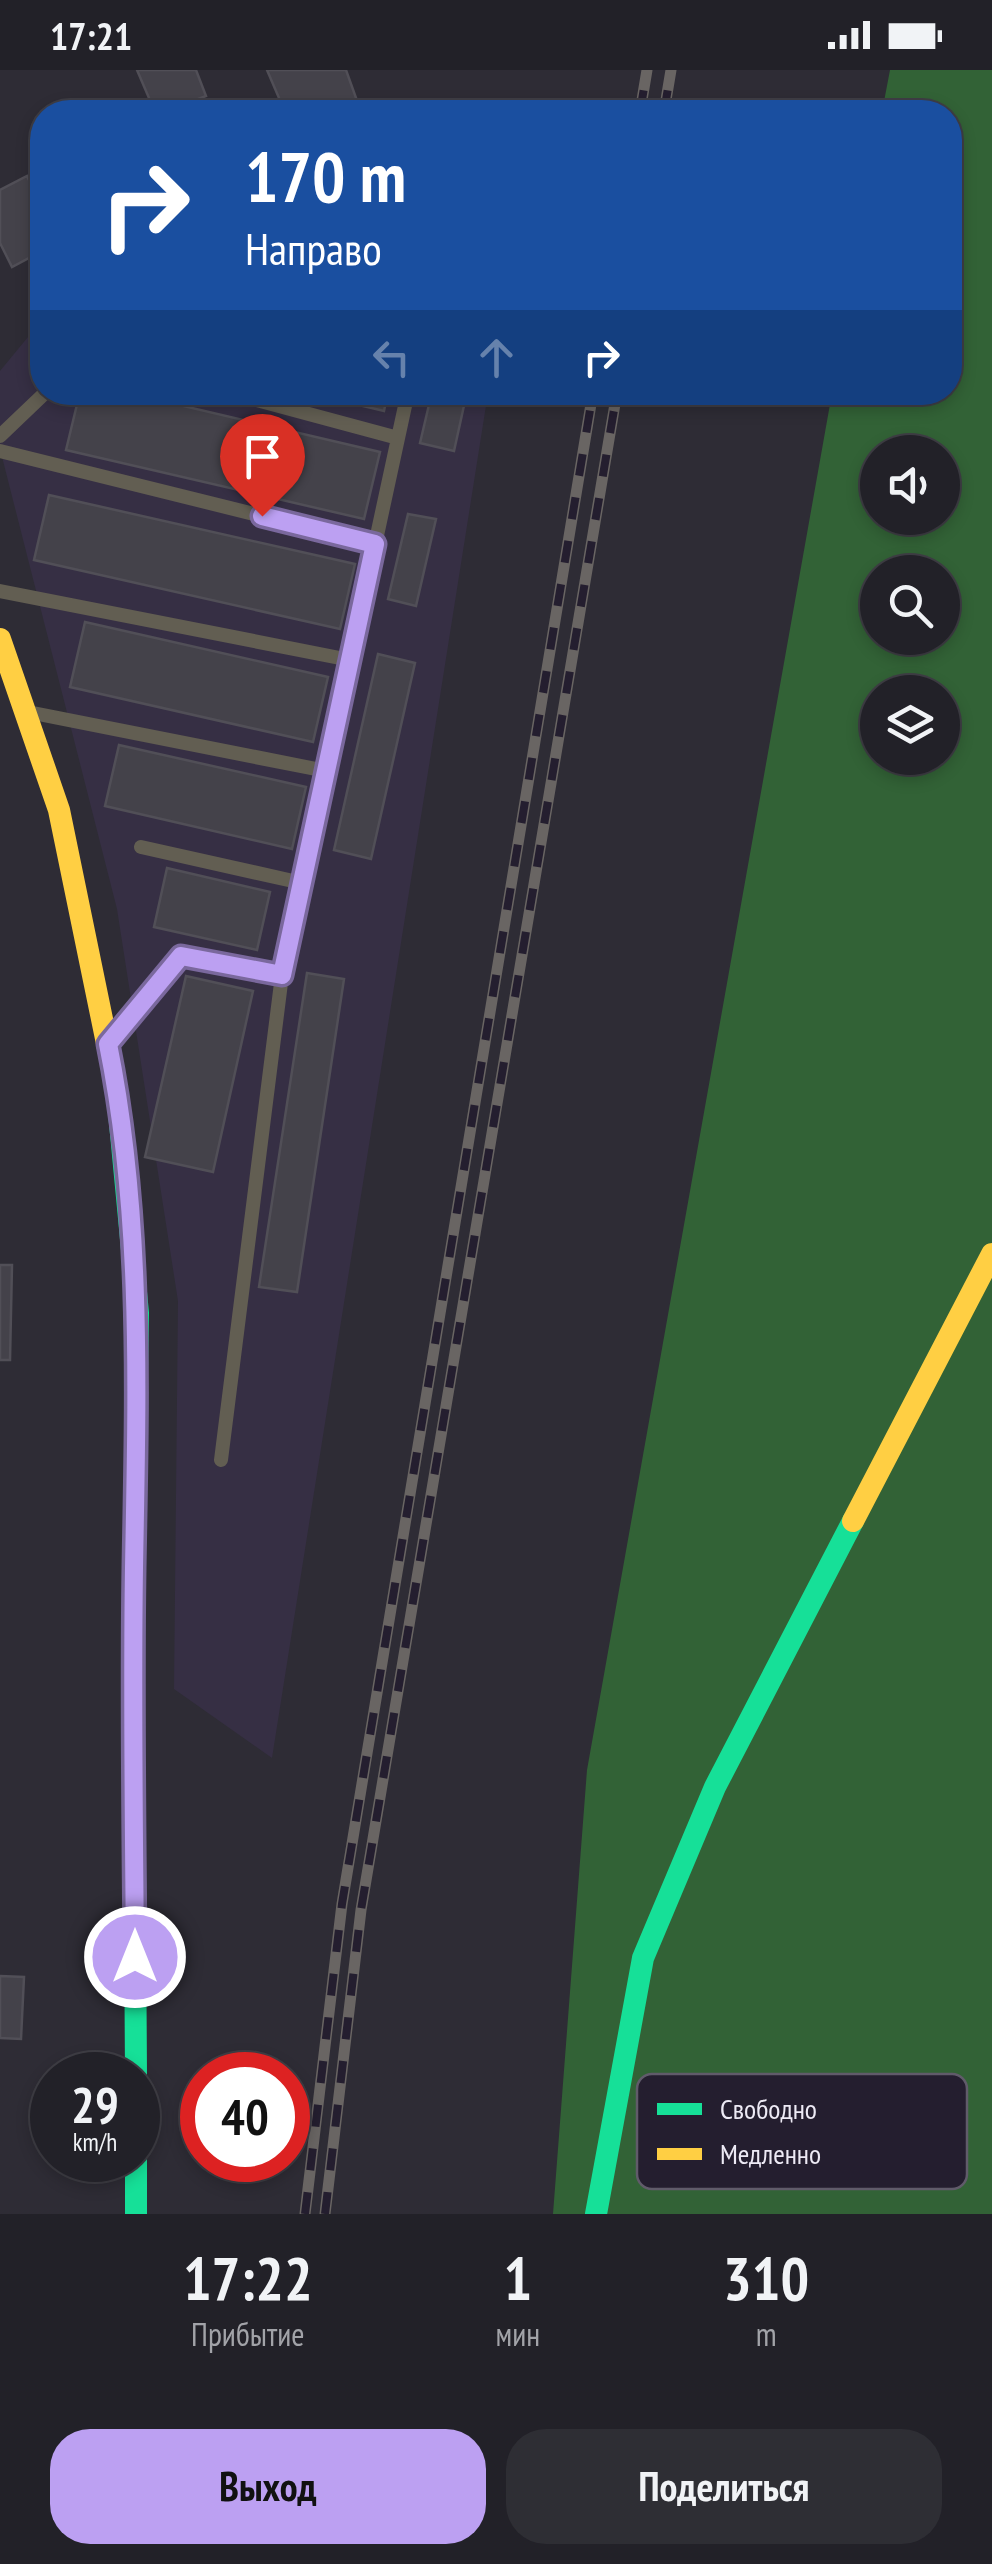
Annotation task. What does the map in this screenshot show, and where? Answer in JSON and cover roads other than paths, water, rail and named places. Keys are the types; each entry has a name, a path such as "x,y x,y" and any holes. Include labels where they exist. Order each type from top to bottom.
{"street":[{"path":"0,639 60,810 119,1100 138,1313 134,1604 136,2052"},
{"path":"596,2214 643,1958 716,1787 992,1254"},
{"path":"136,2182 136,2214"}],"lane":[{"path":"0,436 32,405"},
{"path":"275,405 398,438"},
{"path":"221,1460 282,975 405,405"},
{"path":"0,451 375,544"},
{"path":"0,591 350,660"},
{"path":"25,711 326,771"},
{"path":"141,847 302,883"},
{"path":"108,1044 181,956 282,975"}],"railway":[{"path":"642,100 647,70"},
{"path":"666,100 671,70"},
{"path":"305,2214 342,1904 591,405"},
{"path":"325,2214 361,1910 615,405"}]}
